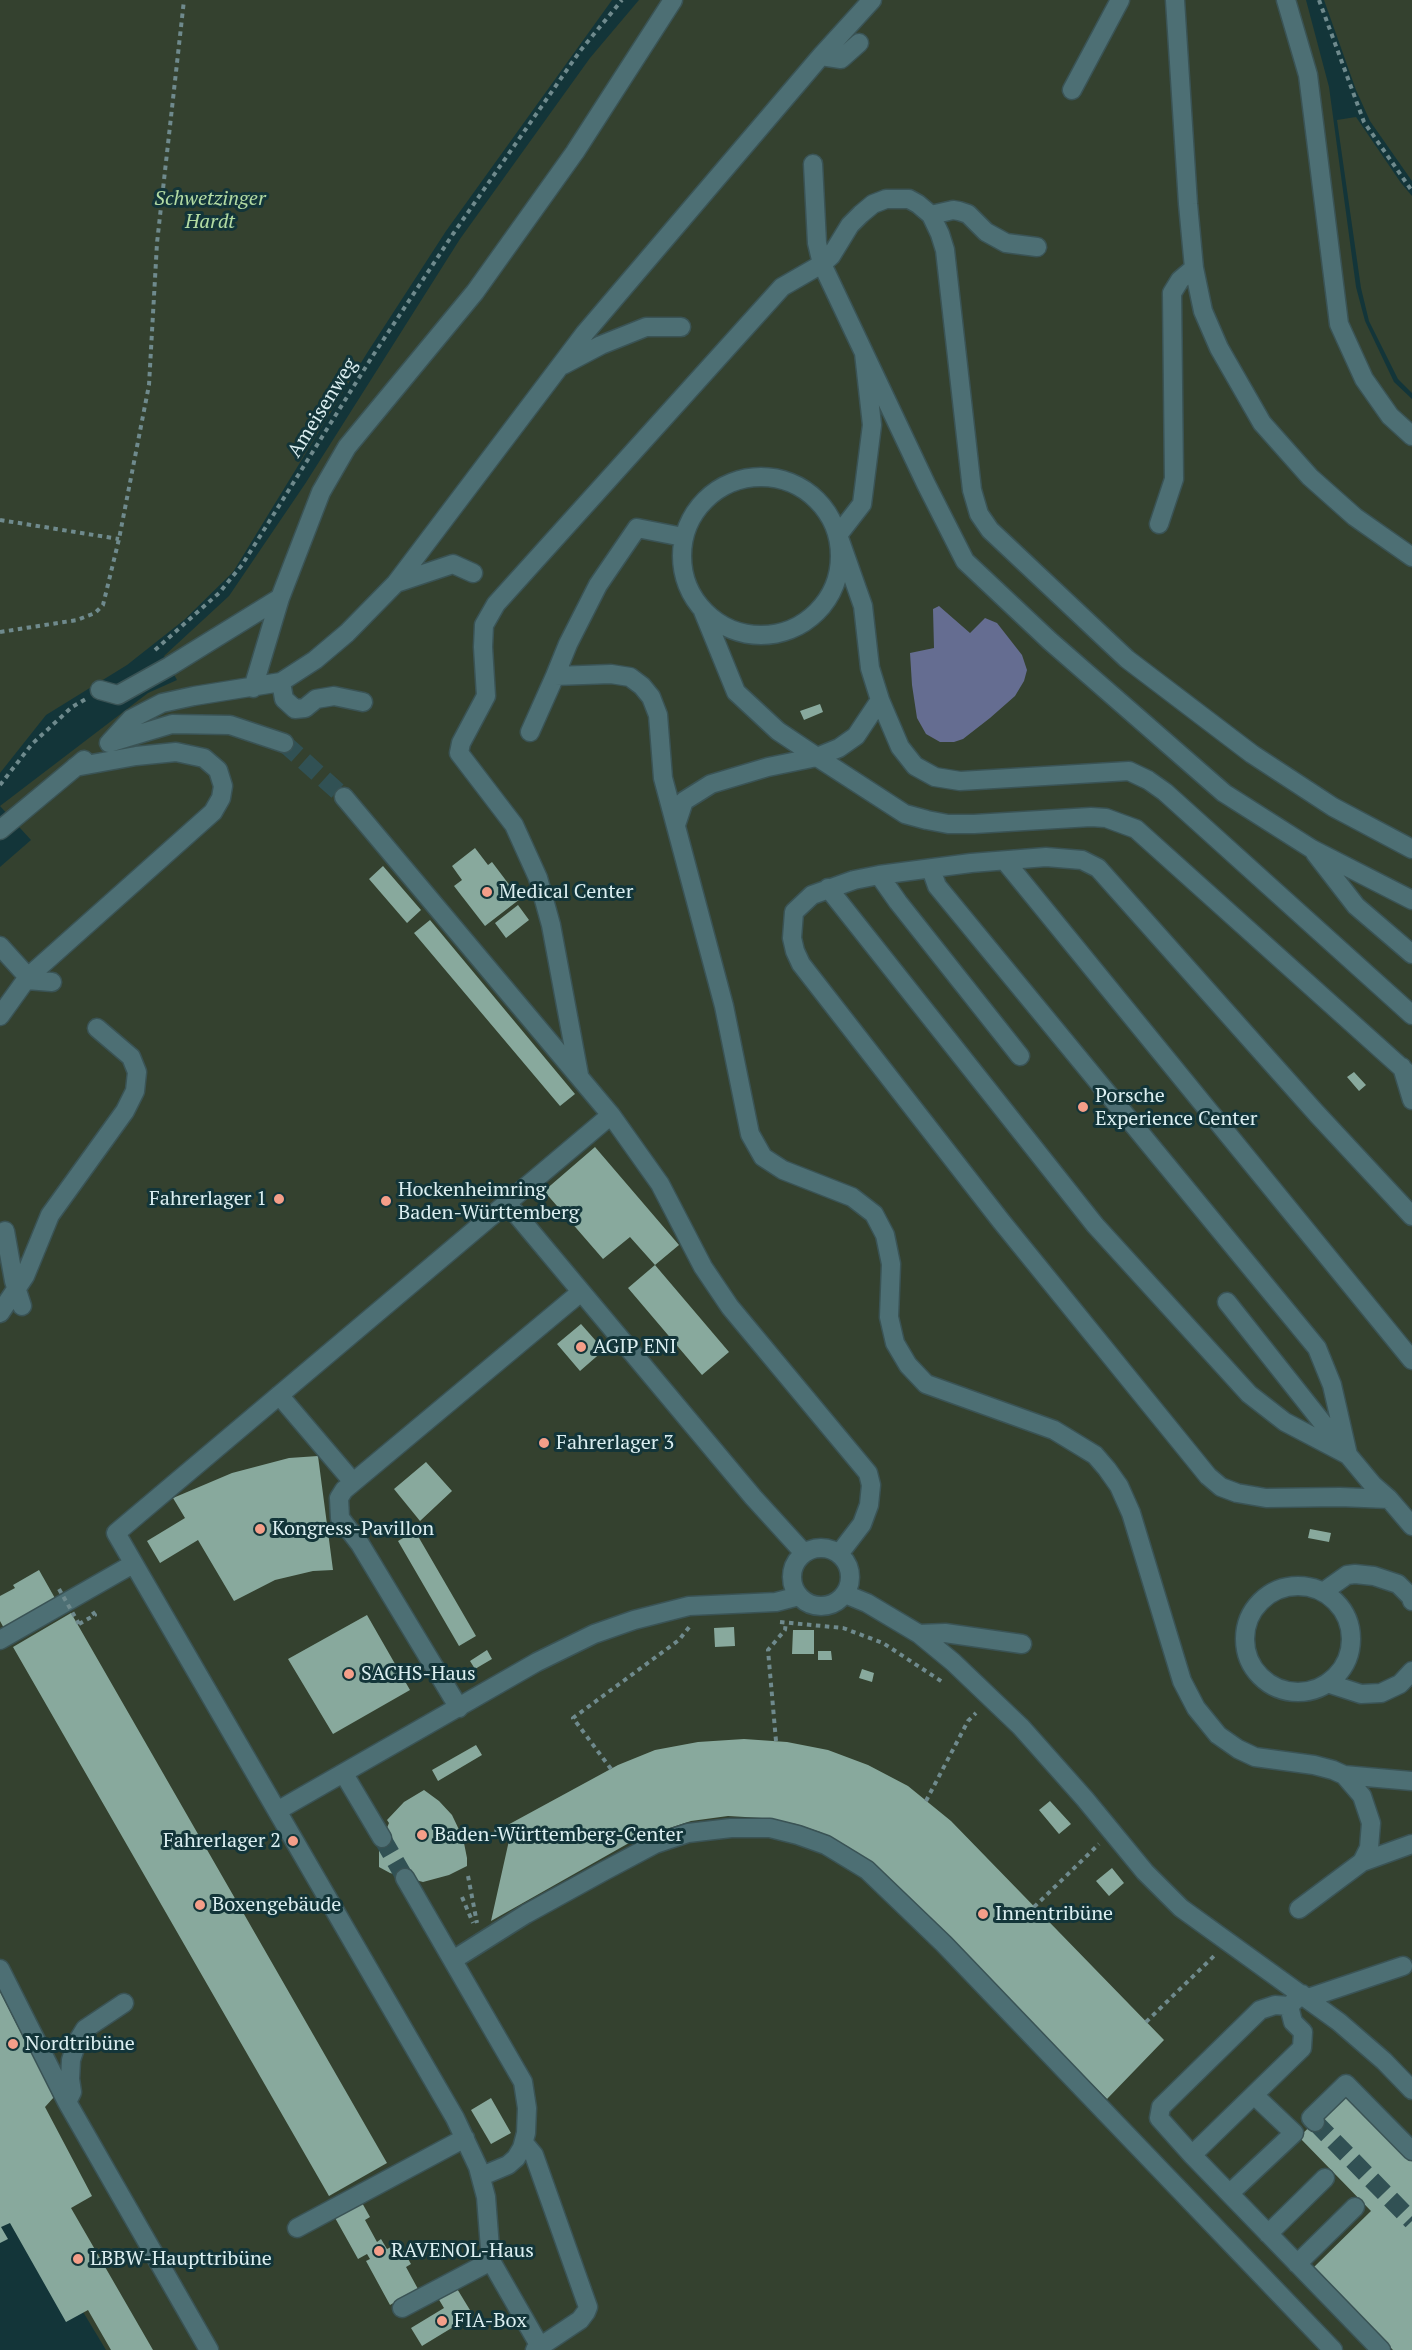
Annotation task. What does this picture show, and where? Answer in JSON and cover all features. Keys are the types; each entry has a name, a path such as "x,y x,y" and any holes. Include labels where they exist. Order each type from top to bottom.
{"lane":[{"path":"253,688 280,598 321,492 347,447 475,291 575,152 673,0"},
{"path":"0,830 75,766 110,742 130,719 162,704 194,696 281,682 315,660 347,633 396,583 585,333 821,56 872,0"},
{"path":"1072,90 1120,0"},
{"path":"1174,0 1194,268 1203,311 1219,348 1262,423 1310,477 1355,517 1412,558"},
{"path":"1286,0 1308,75 1339,324 1364,379 1390,416 1412,435"},
{"path":"821,56 841,59 859,43"},
{"path":"813,164 817,243 822,264 964,561 1050,641 1224,794 1312,849 1412,900"},
{"path":"579,1077 551,925 538,878 514,825 459,753 461,743 486,696 484,625 496,604 782,287 822,264 835,250 850,225 873,204 886,199 909,199 931,215 945,250 972,490 975,505 984,521 1127,659 1252,754 1333,807 1412,849"},
{"path":"931,215 953,210 959,211 968,214 986,232 1006,243 1037,247"},
{"path":"1159,524 1174,479 1172,292 1180,280 1194,268"},
{"path":"560,367 600,345 646,327 681,327"},
{"path":"703,611 724,627 749,635 776,635 801,626 822,609 836,586 841,561 838,535 862,504 872,425 864,353"},
{"path":"1412,1015 1165,792 1148,780 1129,771 960,782 935,777 915,766 900,747 880,700 870,668 863,606 838,535 827,511 810,492 786,480 760,476 734,481 711,493 694,513 683,537 681,564 688,589 703,611 736,692 778,731 905,814 948,824 1071,816 1091,817 1113,820 1136,829 1407,1072 1412,1100"},
{"path":"530,732 568,644 598,585 637,528 683,537"},
{"path":"396,583 453,564 473,573"},
{"path":"100,690 118,695 170,666 280,598"},
{"path":"555,676 611,674 630,677 651,697 658,715 663,778 724,1006 750,1134 763,1157 783,1170 852,1197 874,1214 885,1235 891,1264 889,1317 895,1343 908,1365 926,1384 1054,1430 1095,1455 1119,1486 1131,1513 1182,1681 1205,1721 1218,1735 1238,1749 1255,1756 1314,1765 1344,1775 1412,1781"},
{"path":"281,682 284,699 295,709 306,708 316,699 334,696 363,702"},
{"path":"676,825 684,801 711,784 768,767 816,757 839,748 856,736 880,700"},
{"path":"110,742 172,724 195,724 230,725 284,743"},
{"path":"0,1016 27,978 213,812 221,798 223,786 218,770 204,758 176,752 75,766"},
{"path":"344,797 611,1115 660,1184 703,1267 730,1307 868,1473 871,1485 869,1505 862,1524 839,1554"},
{"path":"1312,849 1356,906 1412,954"},
{"path":"1389,1499 1266,1498 1237,1493 1221,1487 1208,1476 1001,1221 801,964 792,938 794,912 812,895 828,888 879,875 971,863 1046,857 1082,860 1098,868 1317,1114 1412,1216"},
{"path":"1005,861 1412,1360"},
{"path":"931,869 937,886 1317,1348 1332,1385 1348,1455"},
{"path":"879,875 1020,1056"},
{"path":"828,888 1095,1224 1241,1386 1285,1422 1348,1455"},
{"path":"0,946 27,978 52,982"},
{"path":"0,1313 25,1276 50,1215 125,1110 135,1091 137,1072 131,1057 97,1028"},
{"path":"524,2143 534,2156 588,2307 580,2320 539,2349 491,2261 482,2176 465,2138 112,1527 279,1395 611,1115"},
{"path":"507,1203 753,1497 804,1553"},
{"path":"5,1231 22,1306"},
{"path":"459,1708 360,1544 340,1518 339,1498 353,1482 581,1292"},
{"path":"1227,1302 1348,1455 1412,1526"},
{"path":"279,1395 353,1482"},
{"path":"822,1548 839,1554 849,1568 849,1587 845,1594 828,1606 808,1604 799,1596 792,1580 793,1569 797,1560 804,1553 822,1548"},
{"path":"0,1640 133,1564"},
{"path":"1323,1592 1347,1575 1355,1574 1374,1576 1398,1584 1412,1601"},
{"path":"1287,1586 1305,1586 1323,1592 1338,1603 1348,1618 1352,1636 1349,1654 1341,1671 1327,1683 1312,1690 1295,1692 1279,1689 1264,1680 1253,1667 1246,1652 1244,1635 1248,1619 1257,1604 1270,1593 1287,1586"},
{"path":"845,1594 867,1603 919,1634 953,1662 1021,1727 1180,1908 1300,1999 1339,2022 1384,2061 1412,2090"},
{"path":"277,1811 537,1662 594,1634 634,1620 689,1606 776,1602 799,1596"},
{"path":"919,1634 945,1633 1022,1644"},
{"path":"1327,1683 1361,1694 1381,1693 1400,1684 1412,1671"},
{"path":"344,1774 382,1838"},
{"path":"1344,1775 1362,1796 1371,1823 1370,1848 1362,1862"},
{"path":"453,1960 526,1914 604,1871 655,1844 688,1833 731,1828 770,1828 826,1845 867,1870 944,1944 1333,2350"},
{"path":"1299,1909 1362,1862 1412,1844"},
{"path":"405,1878 524,2082 527,2108 524,2143 516,2158 508,2165 482,2176"},
{"path":"1381,2350 1159,2118 1161,2107 1260,2010 1403,1966"},
{"path":"0,1969 67,2102 209,2350"},
{"path":"1192,2155 1302,2048 1303,2032 1293,2022 1300,1999"},
{"path":"67,2102 72,2092 71,2060 76,2042 85,2030 124,2003"},
{"path":"1315,2122 1311,2118 1346,2084 1412,2151"},
{"path":"1230,2193 1294,2133 1254,2095"},
{"path":"297,2228 465,2138"},
{"path":"1269,2234 1325,2178"},
{"path":"1297,2264 1355,2207"},
{"path":"402,2308 491,2261"}],"path":[{"path":"0,632 77,620 96,614 103,605 119,539 149,385 157,243 184,0"},
{"name":"Ameisenweg","path":"148,657 219,593 242,565 372,357 453,234 580,51 622,0"},
{"path":"1319,0 1364,122 1412,191"},
{"path":"0,520 119,539"},
{"path":"0,785 32,744 72,707 100,690"},
{"path":"58,1589 79,1624"},
{"path":"774,1622 843,1628 883,1643 946,1684"},
{"path":"776,1741 768,1650 785,1630 786,1622"},
{"path":"611,1768 573,1718 679,1640 688,1627 696,1624"},
{"path":"969,1706 984,1721"},
{"path":"926,1801 968,1721 976,1713"},
{"path":"468,1837 506,1829"},
{"path":"1092,1835 1106,1851"},
{"path":"1035,1907 1099,1844"},
{"path":"462,1897 472,1924 477,1921"},
{"path":"1146,2022 1216,1953"}],"green space":[{"name":"Schwetzinger Hardt","path":"0,0 612,0 446,231 367,353 233,572 184,620 127,665 46,715 0,773"},
{"name":"Hockenheimring Baden-Württemberg","path":"639,0 1306,0 1329,87 1356,287 1365,321 1394,382 1412,399 1412,2350 106,2350 0,2174 0,867 31,840 0,806 148,693 177,680 164,656 229,596 305,484 460,239 590,58"},
{"path":"1324,0 1412,0 1412,181 1370,121 1356,90"},
{"path":"1356,117 1412,196 1412,393 1398,379 1369,321 1361,288 1337,120"}],"water":[{"path":"939,606 970,633 985,618 997,623 1022,655 1027,670 1024,681 1015,696 963,739 954,742 940,742 926,734 917,718 912,685 910,653 934,648 933,609"}],"building":[{"path":"820,704 823,712 804,720 800,711"},
{"name":"Medical Center","path":"475,848 488,865 492,862 520,899 485,926 454,886 462,880 452,866"},
{"path":"383,866 421,910 407,923 369,879"},
{"path":"518,905 529,920 506,938 495,923"},
{"path":"430,920 575,1094 560,1106 414,933"},
{"path":"1354,1072 1366,1085 1359,1091 1347,1077"},
{"path":"595,1147 679,1245 655,1265 630,1237 603,1259 544,1191"},
{"path":"655,1265 729,1352 702,1375 628,1288"},
{"name":"AGIP ENI","path":"581,1324 604,1350 580,1371 557,1344"},
{"name":"Kongress-Pavillon","path":"318,1456 333,1570 313,1571 275,1580 234,1601 198,1540 160,1563 147,1541 185,1518 173,1498 232,1473 289,1458"},
{"path":"426,1462 452,1491 420,1521 394,1489"},
{"path":"1310,1529 1331,1533 1329,1542 1308,1538"},
{"path":"415,1531 476,1636 459,1646 398,1541"},
{"path":"39,1570 56,1600 5,1630 0,1621 0,1596 15,1588 13,1585"},
{"name":"Boxengebäude","path":"71,1613 387,2163 329,2196 13,1647"},
{"name":"SACHS-Haus","path":"367,1615 410,1690 333,1734 288,1659"},
{"path":"734,1627 735,1646 715,1647 714,1628"},
{"path":"793,1630 814,1630 814,1654 792,1654"},
{"path":"487,1650 492,1659 475,1669 470,1661"},
{"path":"818,1651 831,1651 832,1660 818,1660"},
{"path":"862,1669 874,1673 872,1682 859,1678"},
{"name":"Innentribüne","path":"744,1739 787,1742 828,1750 868,1765 908,1786 951,1821 1164,2040 1107,2099 871,1863 847,1846 820,1832 796,1824 762,1818 728,1816 691,1821 636,1839 491,1921 510,1836 504,1827 618,1765 655,1750 698,1742"},
{"path":"476,1745 482,1755 438,1781 432,1770"},
{"name":"Baden-Württemberg-Center","path":"424,1790 452,1815 463,1838 467,1866 449,1875 423,1882 390,1873 379,1867 379,1847 389,1823 387,1820 404,1802"},
{"path":"1050,1801 1071,1824 1059,1834 1039,1810"},
{"path":"1112,1868 1124,1883 1109,1896 1096,1881"},
{"name":"LBBW-Haupttribüne","path":"0,1992 54,2097 45,2107 92,2196 71,2208 153,2350 111,2350 88,2310 66,2322 10,2223 1,2227 8,2239 0,2243"},
{"path":"1347,2091 1412,2157 1412,2350 1393,2350 1313,2268 1371,2211 1299,2137"},
{"path":"491,2098 511,2133 491,2144 471,2110"},
{"name":"RAVENOL-Haus","path":"361,2201 370,2217 365,2220 377,2242 381,2239 387,2249 399,2243 411,2264 406,2267 418,2289 390,2305 366,2261 370,2259 367,2254 358,2259 334,2216"},
{"name":"FIA-Box","path":"456,2287 473,2315 422,2346 411,2328 444,2308 438,2298"}],"tunnel":[{"path":"284,743 344,797"},
{"path":"382,1838 405,1878"},
{"path":"1315,2122 1412,2221"}],"place":[{"name":"Medical Center","path":"487,892"},
{"name":"Porsche Experience Center","path":"1083,1107"},
{"name":"Fahrerlager 1","path":"279,1199"},
{"name":"Hockenheimring Baden-Württemberg","path":"386,1201"},
{"name":"AGIP ENI","path":"581,1347"},
{"name":"Fahrerlager 3","path":"544,1443"},
{"name":"Kongress-Pavillon","path":"260,1529"},
{"name":"SACHS-Haus","path":"349,1674"},
{"name":"Baden-Württemberg-Center","path":"422,1835"},
{"name":"Fahrerlager 2","path":"293,1841"},
{"name":"Boxengebäude","path":"200,1905"},
{"name":"Innentribüne","path":"983,1914"},
{"name":"Nordtribüne","path":"13,2044"},
{"name":"RAVENOL-Haus","path":"379,2251"},
{"name":"LBBW-Haupttribüne","path":"78,2259"},
{"name":"FIA-Box","path":"442,2321"}]}
